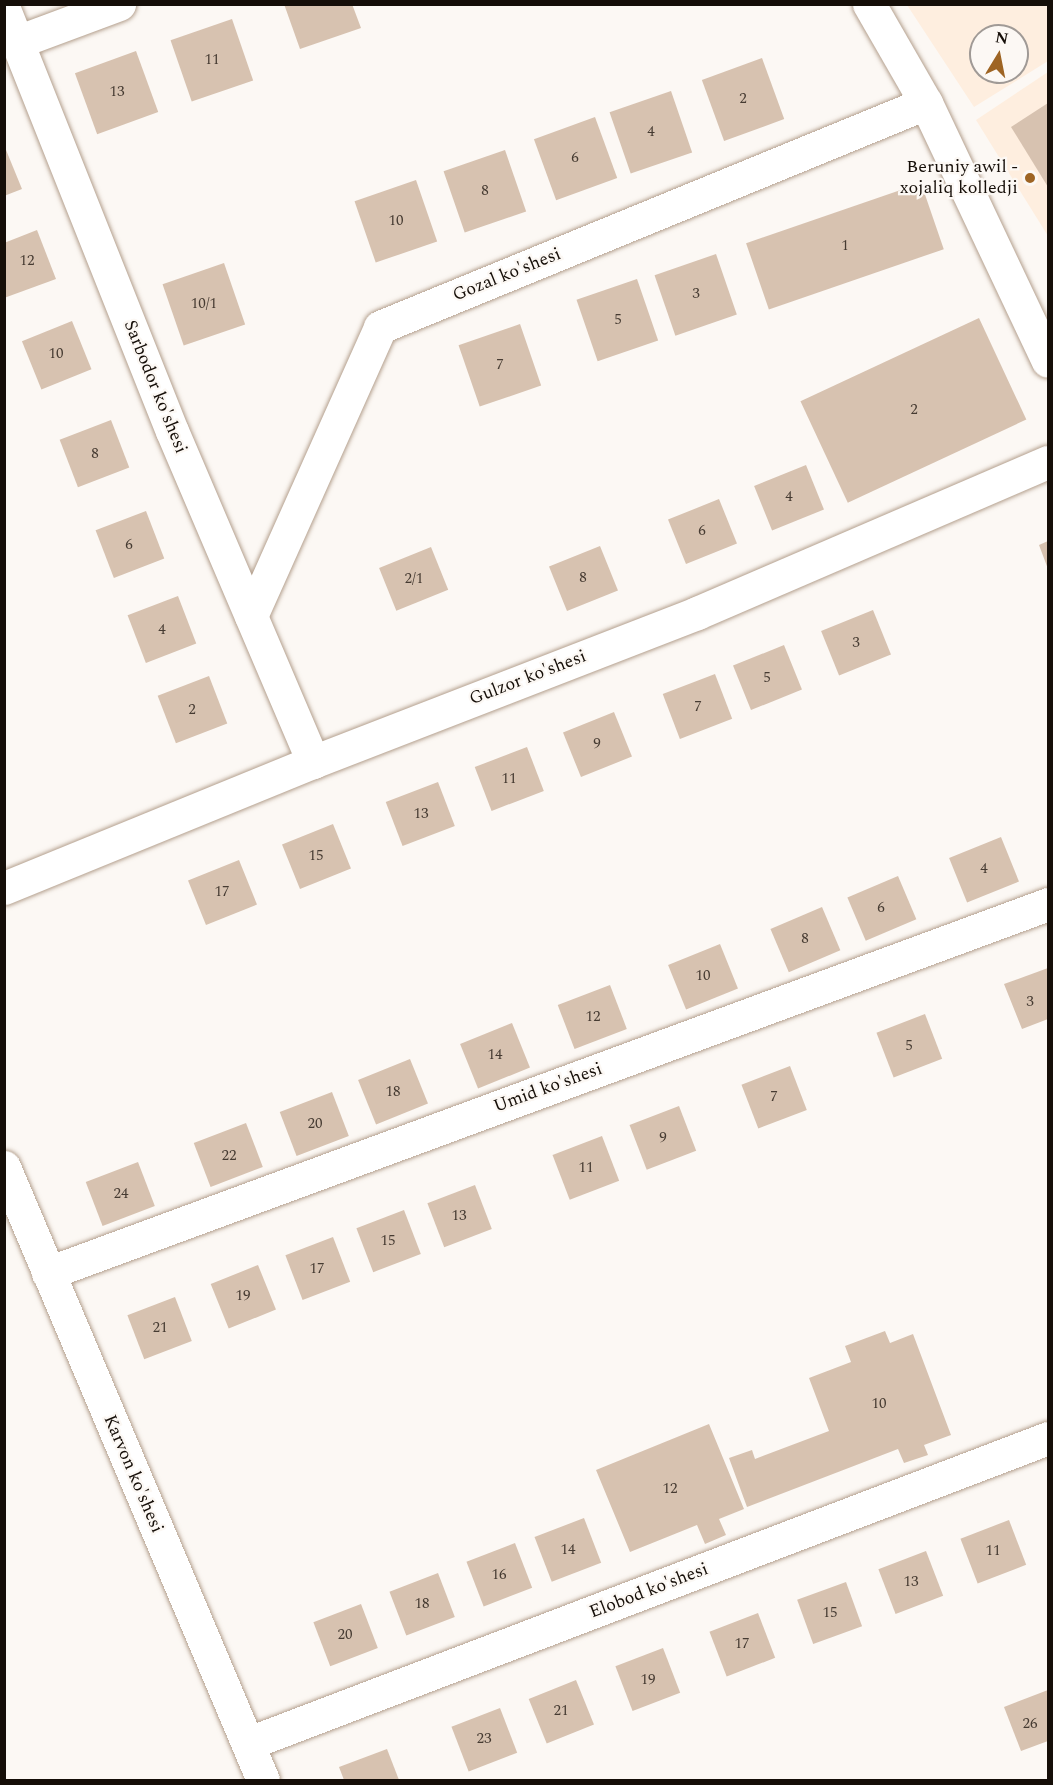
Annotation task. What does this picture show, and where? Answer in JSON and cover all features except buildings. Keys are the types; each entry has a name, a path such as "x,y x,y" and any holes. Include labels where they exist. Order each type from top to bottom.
{"street":[{"path":"17,42 119,4"},
{"path":"869,4 926,103 1048,362"},
{"name":"Sarbodor ko'shesi","path":"4,9 172,431 313,762"},
{"name":"Gozal ko'shesi","path":"251,616 380,327 926,103"},
{"name":"Gulzor ko'shesi","path":"4,888 313,762 697,613 1048,462"},
{"name":"Umid ko'shesi","path":"48,1273 1048,904"},
{"name":"Karvon ko'shesi","path":"4,1167 263,1780"},
{"name":"Elobod ko'shesi","path":"249,1743 1048,1438"}],"shaded area":[{"path":"907,5 1048,5 1048,61 1029,73 1029,24 969,24 969,84 1011,84 974,107"},
{"name":"Beruniy awil - xojaliq kolledji","path":"1048,72 1048,236 976,120"}],"place":[{"name":"Beruniy awil - xojaliq kolledji","path":"1030,178"}]}
